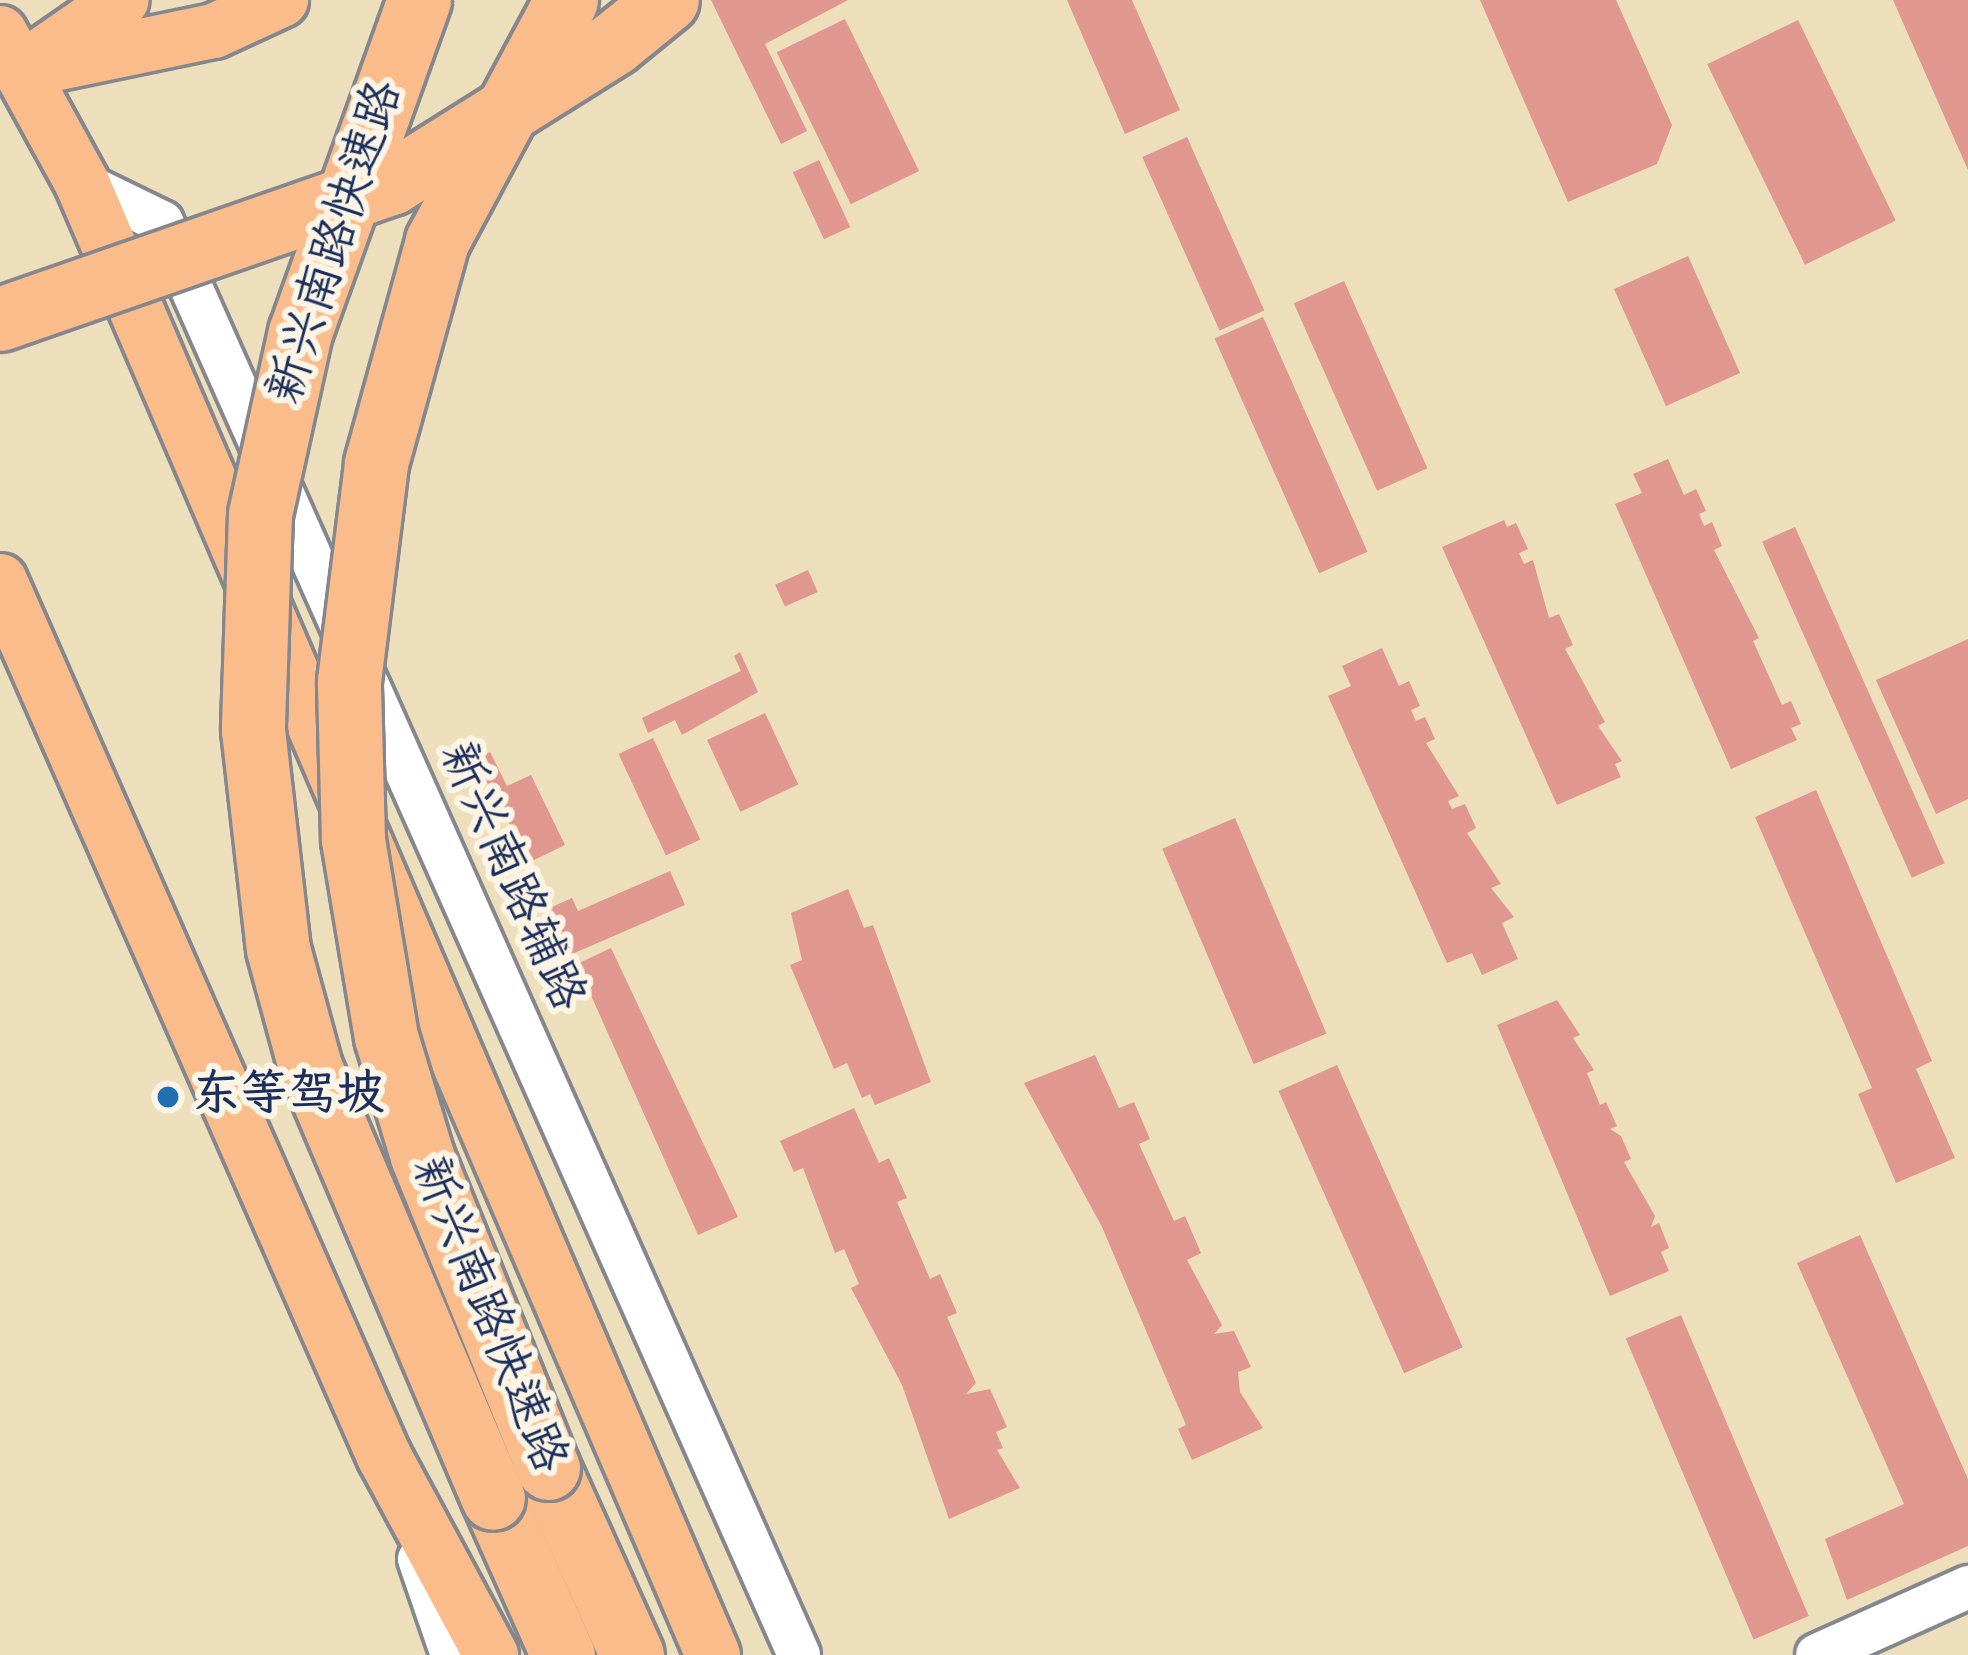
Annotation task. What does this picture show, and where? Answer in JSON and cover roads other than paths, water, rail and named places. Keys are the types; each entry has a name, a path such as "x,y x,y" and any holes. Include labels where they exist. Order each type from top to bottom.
{"highway":[{"name":"新兴南路快速路","path":"419,0 300,332 260,514 254,730 278,949 310,1067 563,1655"},
{"name":"新兴南路快速路","path":"566,0 437,241 376,463 349,682 353,839 386,1036 422,1156 548,1468 632,1655"},
{"path":"0,319 391,183 614,43 667,0"}],"main road":[{"path":"7,63 122,0"},
{"path":"7,63 214,31 281,0"},
{"path":"7,63 82,183 713,1655"},
{"path":"0,581 384,1456 491,1655"},
{"path":"0,623 40,673"},
{"path":"518,1199 681,1501 749,1655"}],"street":[{"name":"新兴南路辅路","path":"82,183 162,222 799,1655"},
{"path":"384,1456 452,1655"},
{"path":"1816,1655 1968,1587"}],"place":[{"name":"东等驾坡","path":"168,1097"}]}
